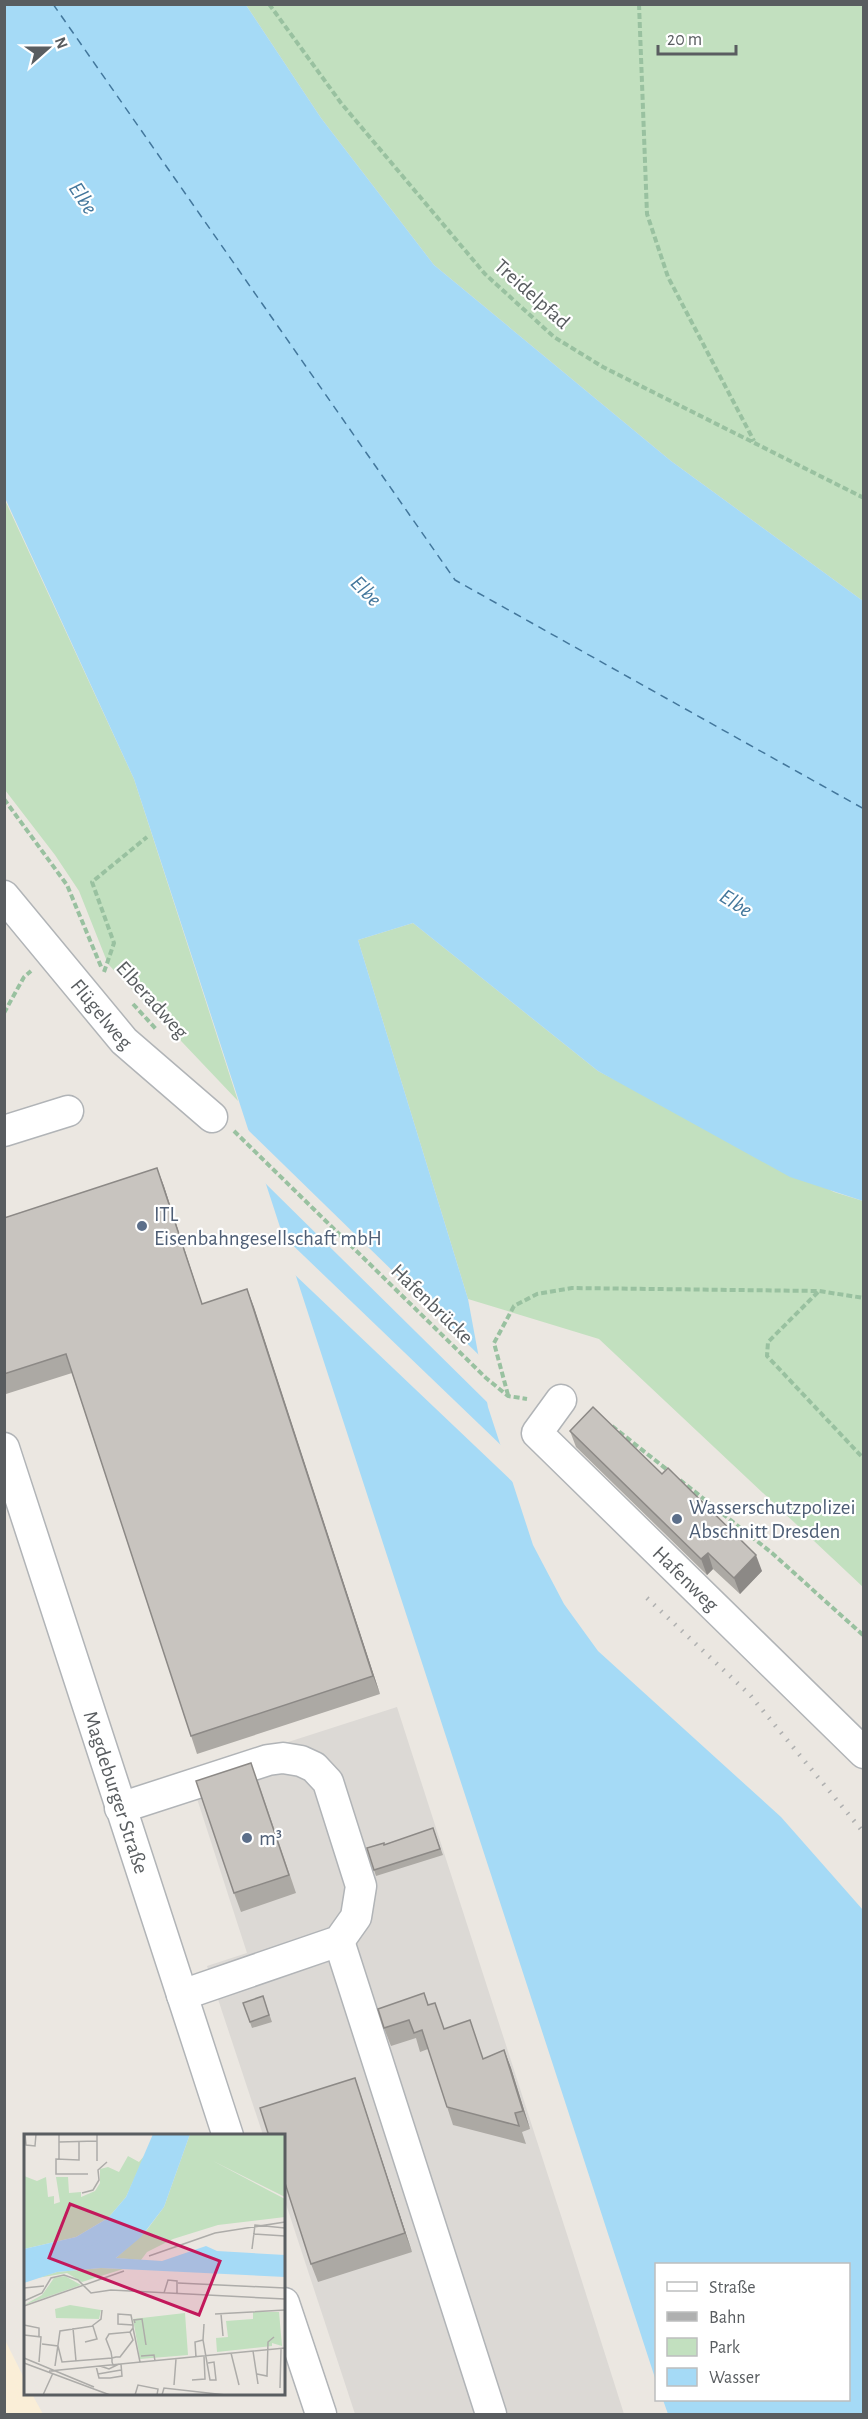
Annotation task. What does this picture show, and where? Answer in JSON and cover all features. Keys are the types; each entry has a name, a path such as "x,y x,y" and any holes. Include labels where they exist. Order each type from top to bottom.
{"street":[{"name":"Flügelweg","path":"4,896 124,1041 221,1122"},
{"path":"4,1131 68,1111"},
{"name":"Hafenweg","path":"561,1400 537,1433 864,1753"},
{"name":"Magdeburger Straße","path":"4,1448 227,2134"},
{"path":"120,1808 268,1760 283,1758 301,1761 314,1767 328,1782 361,1886 356,1917 339,1941 182,1995"},
{"path":"339,1941 491,2415"},
{"path":"285,2306 321,2415"}],"path":[{"name":"Treidelpfad","path":"269,4 341,103 485,274 554,337 603,367 864,498"},
{"path":"639,4 647,214 668,277 755,442"},
{"name":"Elberadweg","path":"4,799 67,885 104,973 114,942 92,882 147,837"},
{"path":"4,1013 24,977 51,952"},
{"name":"Elberadweg","path":"127,998 158,1031"},
{"name":"Hafenbrücke","path":"221,1122 253,1150 486,1378 508,1395"},
{"path":"561,1400 508,1395 494,1343 514,1306 537,1294 572,1288 819,1291 864,1298"},
{"path":"819,1291 768,1342 767,1356 864,1459"},
{"path":"606,1422 772,1553 864,1636"}],"shaded area":[{"path":"397,1707 624,2414 355,2414 285,2201 285,2134 263,2134 207,1966 247,1953 189,1774"},
{"path":"4,2338 24,2378 24,2395 33,2395 43,2414 5,2414"}],"green space":[{"path":"246,5 863,5 863,601 671,461 434,265 321,118"},
{"path":"4,498 134,779 238,1101 108,964 79,891 55,855 5,790"},
{"path":"413,923 598,1071 834,1192 863,1201 863,1587 599,1339 468,1299 358,940"}],"water":[{"name":"Elbe","path":"5,5 246,5 321,118 434,265 671,461 863,601 863,1201 790,1177 598,1071 413,923 358,940 468,1299 488,1407 533,1545 564,1604 598,1651 781,1817 863,1910 863,2414 668,2414 663,2401 850,2401 850,2263 655,2263 655,2378 134,779 5,498"}],"pier":[{"path":"246,1128 482,1358 491,1406 264,1182"},
{"path":"279,1232 504,1448 517,1486 293,1273"}],"building":[{"path":"157,1168 202,1304 247,1289 373,1676 191,1736 66,1354 4,1374 4,1218"},
{"path":"593,1407 662,1474 668,1468 756,1555 734,1578 708,1553 701,1559 570,1431"},
{"path":"251,1763 289,1875 234,1893 196,1781"},
{"path":"433,1828 440,1849 374,1870 367,1848 384,1843 384,1845"},
{"path":"424,1993 428,2005 435,2003 444,2029 470,2020 483,2059 504,2050 523,2111 515,2113 519,2126 447,2107 422,2030 414,2033 409,2020 384,2028 378,2009"},
{"path":"263,1996 269,2015 250,2022 243,2003"},
{"path":"355,2078 405,2233 311,2264 285,2183 285,2134 268,2134 260,2108"}],"ferry route":[{"path":"53,4 455,580 864,809"}],"railway":[{"path":"647,1598 750,1695 864,1833"}],"place":[{"name":"ITL Eisenbahngesellschaft mbH","path":"142,1226"},
{"name":"Wasserschutzpolizei Abschnitt Dresden","path":"677,1519"},
{"name":"m³","path":"247,1838"}]}
